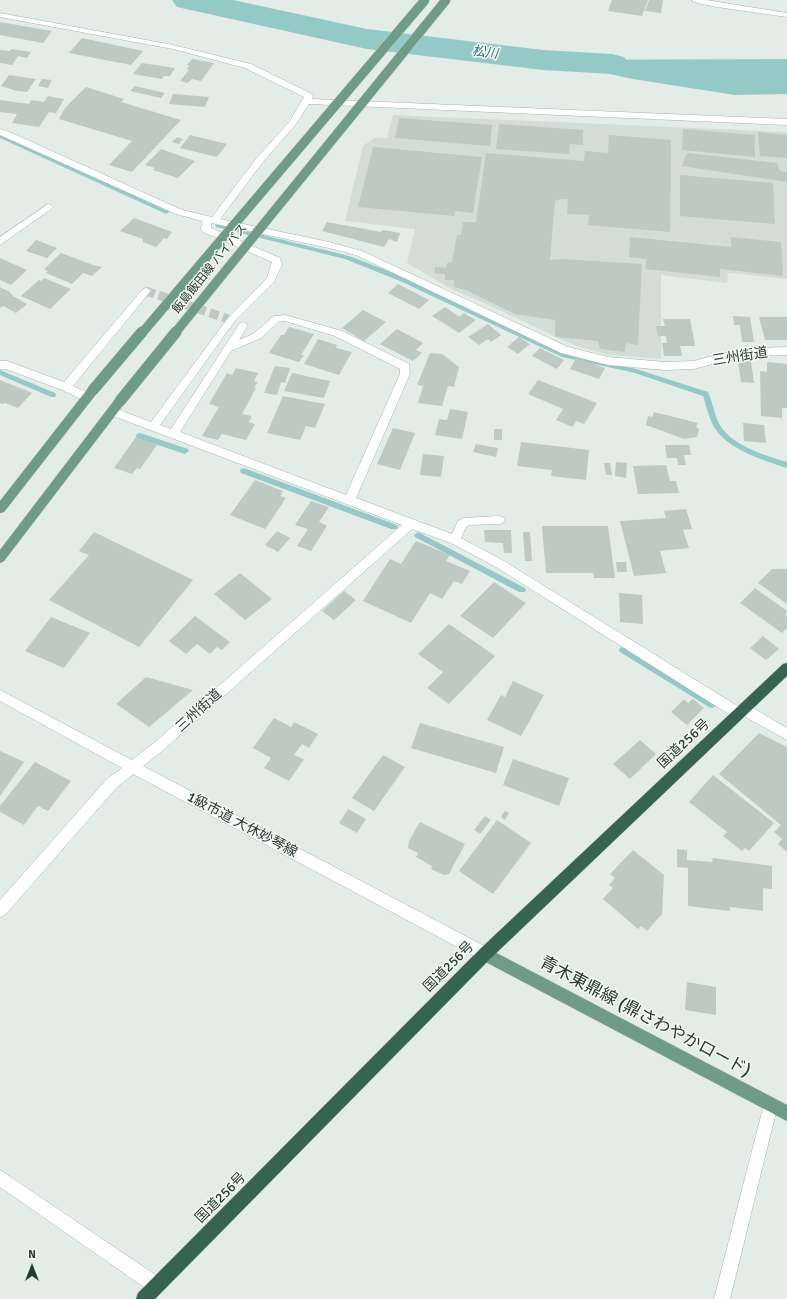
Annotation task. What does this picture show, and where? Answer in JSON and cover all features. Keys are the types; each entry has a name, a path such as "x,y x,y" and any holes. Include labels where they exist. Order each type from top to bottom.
{"highway":[{"name":"国道256号","path":"144,1299 485,954 787,668"}],"main road":[{"name":"飯島飯田線 バイパス","path":"0,508 90,394 425,0"},
{"name":"飯島飯田線 バイパス","path":"0,558 112,411 446,0"},
{"name":"青木東鼎線 (鼎さわやかロード)","path":"485,954 787,1113"}],"street":[{"path":"696,0 740,9 787,15"},
{"path":"740,9 753,0"},
{"path":"0,15 173,47 248,66 309,96 293,122 210,220 206,230 277,260 277,265 271,280 231,320 153,427"},
{"path":"307,101 787,122"},
{"name":"三州街道","path":"0,132 179,212 359,253 564,350 608,362 665,366 694,365 720,358 754,352 787,351"},
{"path":"0,242 48,207"},
{"path":"66,387 146,291"},
{"path":"228,349 257,336 278,318 285,318 338,333 405,367 405,374 349,501"},
{"path":"173,434 243,325"},
{"path":"0,365 7,365 66,387 90,394"},
{"path":"112,411 455,540 500,564 742,712 787,734"},
{"path":"455,540 462,524 468,521 499,520"},
{"name":"三州街道","path":"0,910 111,784 158,747 410,524"},
{"name":"1級市道 大休妙琴線","path":"0,695 132,767 485,954"},
{"path":"722,1299 771,1104"},
{"path":"0,1178 157,1286"}],"shaded area":[{"path":"393,115 787,132 787,279 728,273 727,283 661,275 661,359 610,355 576,346 453,290 407,263 415,229 345,221 363,146 374,138 387,138"}],"water":[{"path":"787,59 787,94 735,95 633,79 543,60"}],"building":[{"path":"612,0 648,0 642,16 608,11"},
{"path":"649,0 663,0 661,13 645,11"},
{"path":"0,22 52,31 43,43 0,35"},
{"path":"82,38 143,51 131,65 69,53"},
{"path":"11,49 31,52 27,58 18,56 12,65 0,63 0,50 10,51"},
{"path":"192,59 214,63 201,81 192,79 188,83 180,81 189,70 187,69 189,66 187,65"},
{"path":"142,63 175,68 170,76 164,76 162,79 133,74"},
{"path":"9,75 36,79 27,92 17,91 1,86"},
{"path":"42,79 52,80 48,88 38,86"},
{"path":"135,86 165,93 161,98 130,91"},
{"path":"86,87 124,99 121,102 181,120 132,172 109,165 132,141 59,119 65,108"},
{"path":"173,94 209,97 205,107 169,104"},
{"path":"48,96 64,99 56,113 49,112 39,127 12,123 17,114 0,112 0,100 29,104 31,100 44,102"},
{"path":"399,118 492,125 490,146 395,138"},
{"path":"499,124 583,130 583,145 570,144 569,154 496,149"},
{"path":"683,129 755,135 755,157 682,150"},
{"path":"758,132 787,135 787,158 760,156"},
{"path":"190,135 227,144 217,157 180,148"},
{"path":"609,135 671,140 670,232 588,225 589,215 567,214 568,199 561,199 555,201 550,260 561,259 642,264 638,345 626,343 625,352 600,349 598,341 555,337 555,320 515,314 466,290 454,287 454,280 445,280 445,274 435,273 435,267 446,268 447,263 452,262 457,235 461,235 463,222 476,222 486,153 584,161 585,151 608,153"},
{"path":"177,137 183,139 179,144 172,142"},
{"path":"373,147 482,157 473,213 455,211 454,216 358,207"},
{"path":"161,149 195,161 178,178 153,170 155,168 145,165"},
{"path":"687,153 777,163 780,171 787,172 787,182 682,166"},
{"path":"680,175 773,183 775,224 680,216"},
{"path":"134,218 172,232 167,239 164,238 156,247 143,242 143,239 120,231"},
{"path":"327,222 381,232 383,230 400,233 397,242 389,239 384,247 322,231"},
{"path":"630,237 731,247 731,237 781,242 783,276 720,269 720,277 646,269 646,259 629,257"},
{"path":"36,240 57,248 47,258 26,251"},
{"path":"61,253 102,267 92,276 83,273 72,284 46,273 48,271 44,269"},
{"path":"0,258 27,270 11,285 0,280"},
{"path":"44,278 71,289 50,309 21,296 39,280 41,281"},
{"path":"398,284 429,300 419,309 388,293"},
{"path":"0,287 27,304 16,313 3,306 0,308"},
{"path":"445,307 460,317 464,313 476,320 459,333 432,316"},
{"path":"363,310 386,322 364,341 342,328"},
{"path":"733,316 750,317 754,342 742,342 740,325 734,325"},
{"path":"759,317 787,317 787,340 765,340"},
{"path":"663,319 690,319 695,346 680,346 682,356 664,356 662,343 667,343 666,336 658,336 656,326 665,326"},
{"path":"488,324 501,335 491,342 488,339 479,345 468,337"},
{"path":"289,327 314,334 301,355 304,355 299,362 269,353 281,335 284,335"},
{"path":"397,329 423,343 416,350 422,353 413,361 380,344"},
{"path":"519,337 530,344 518,354 507,347"},
{"path":"318,339 337,345 336,348 352,352 339,375 304,364"},
{"path":"540,348 564,360 557,369 532,356"},
{"path":"430,353 442,354 459,367 454,387 448,386 442,406 418,403 423,386 417,385"},
{"path":"576,358 605,368 599,379 570,369"},
{"path":"738,361 751,361 754,383 741,382"},
{"path":"767,362 787,364 787,408 782,408 782,418 761,416 760,371 767,372"},
{"path":"275,366 290,368 285,383 281,382 277,395 264,393"},
{"path":"236,368 258,373 254,381 258,382 254,387 256,388 242,414 252,416 249,422 255,424 246,440 222,434 218,440 202,436 219,407 209,404 227,373 232,375"},
{"path":"292,373 330,381 324,398 284,391"},
{"path":"0,380 32,393 18,408 5,403 2,404 0,403"},
{"path":"538,380 597,403 584,424 576,421 573,427 556,420 563,409 528,394"},
{"path":"283,396 325,404 315,428 306,426 300,440 267,433"},
{"path":"450,409 468,412 462,439 435,435 439,419 447,420"},
{"path":"654,412 698,423 696,427 699,429 697,437 684,439 646,425 648,416 652,417"},
{"path":"743,423 764,425 766,443 744,441"},
{"path":"393,428 415,433 400,470 377,464"},
{"path":"494,429 502,429 502,440 494,440"},
{"path":"136,437 157,445 140,469 137,468 132,474 114,468"},
{"path":"521,442 589,450 586,480 551,476 552,470 517,466"},
{"path":"476,444 498,448 496,457 473,452"},
{"path":"665,445 689,445 691,455 684,455 686,465 678,465 677,458 667,458"},
{"path":"423,454 444,456 441,477 420,475"},
{"path":"616,462 627,463 626,478 615,476"},
{"path":"604,463 610,463 612,475 606,475"},
{"path":"666,465 670,481 676,481 679,493 638,494 633,466"},
{"path":"255,480 283,491 280,496 286,498 265,529 230,515"},
{"path":"311,501 329,507 319,522 327,526 311,551 297,546 308,529 295,525"},
{"path":"686,509 692,529 683,530 689,548 660,551 666,573 634,576 620,521 666,518 664,511"},
{"path":"542,526 608,526 615,578 594,578 593,573 546,573"},
{"path":"484,530 511,530 512,553 504,553 503,543 485,542"},
{"path":"277,531 290,538 278,552 265,545"},
{"path":"94,532 193,580 139,647 49,600 89,555 79,551"},
{"path":"523,532 530,532 532,561 525,561"},
{"path":"416,541 450,555 446,561 470,571 462,584 454,581 442,599 430,593 411,623 363,601 390,559 401,564"},
{"path":"616,562 626,562 627,572 617,572"},
{"path":"772,569 787,569 787,604 758,583"},
{"path":"240,573 272,599 245,620 214,594"},
{"path":"494,582 526,603 493,638 460,616"},
{"path":"755,588 787,611 785,616 787,617 787,628 782,633 740,603"},
{"path":"344,591 356,600 334,620 322,611"},
{"path":"619,593 642,595 643,624 620,622"},
{"path":"195,616 230,642 222,650 217,647 210,654 197,644 186,654 169,641"},
{"path":"51,617 90,633 64,668 25,651"},
{"path":"449,624 495,656 449,704 427,688 443,672 418,654"},
{"path":"763,636 779,649 766,660 750,648"},
{"path":"146,677 193,690 149,727 116,704"},
{"path":"513,681 544,695 521,736 487,720 501,695 505,697"},
{"path":"684,699 688,703 693,699 704,708 687,725 671,712"},
{"path":"274,718 291,727 294,722 318,734 309,748 302,744 294,755 304,759 289,781 264,768 271,758 253,748"},
{"path":"420,723 504,747 496,773 411,748"},
{"path":"759,733 787,747 787,852 778,844 782,839 774,832 781,825 719,774"},
{"path":"640,740 656,754 630,779 613,764"},
{"path":"0,751 24,762 0,796"},
{"path":"383,755 405,767 374,811 352,798"},
{"path":"513,759 569,778 559,806 503,785"},
{"path":"35,762 71,781 48,811 38,806 24,825 0,812 0,806"},
{"path":"713,775 774,823 749,851 745,848 742,851 723,836 727,832 689,802"},
{"path":"348,809 366,819 357,833 339,823"},
{"path":"505,811 509,813 505,820 501,817"},
{"path":"485,816 491,820 480,834 474,830"},
{"path":"497,820 531,843 493,894 459,871"},
{"path":"420,822 465,844 449,874 444,875 431,869 432,866 416,857 418,853 408,848 409,841"},
{"path":"677,849 687,850 687,860 712,862 713,858 772,866 772,889 763,888 763,911 730,907 730,911 688,906 688,868 677,867"},
{"path":"633,850 664,875 662,914 647,931 641,926 638,929 603,899 613,888 609,885 615,878 610,874"},
{"path":"687,982 716,987 716,1015 685,1010"}],"waterway":[{"name":"松川","path":"188,0 367,39 543,60 612,64"},
{"path":"0,136 166,212"},
{"path":"218,226 347,257 402,279 564,355 636,371 706,394 712,415 720,430 728,439 753,452 787,465"},
{"path":"0,372 53,395"},
{"path":"140,436 185,451"},
{"path":"244,471 394,527"},
{"path":"418,535 522,590"},
{"path":"623,650 712,704"}],"tunnel":[{"path":"146,291 231,320"}]}
